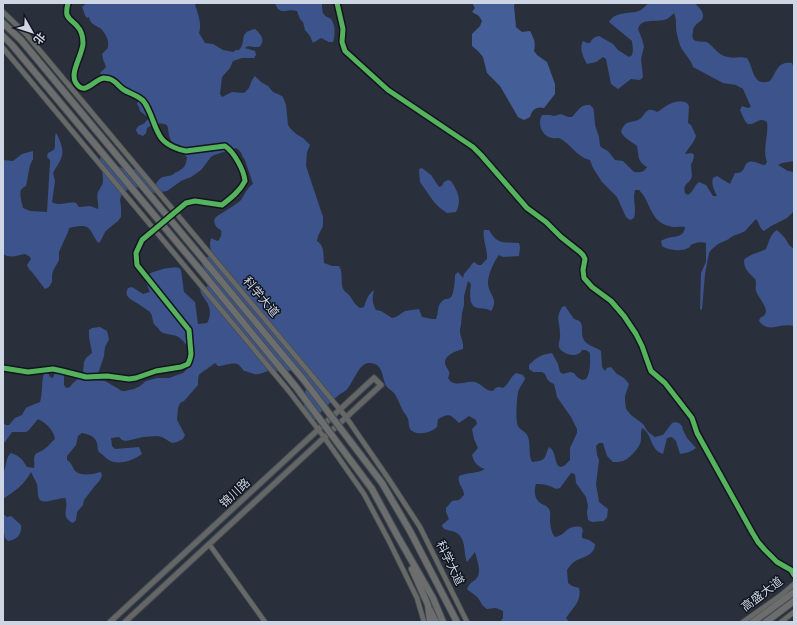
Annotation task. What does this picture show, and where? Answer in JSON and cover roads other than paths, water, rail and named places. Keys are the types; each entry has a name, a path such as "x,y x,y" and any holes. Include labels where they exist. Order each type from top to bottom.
{"highway":[{"name":"科学大道","path":"3,23 20,40 303,379 382,483 410,531 457,621"},
{"path":"3,36 296,387 372,489 433,598 444,622"},
{"path":"398,537 436,622"},
{"name":"高盛大道","path":"754,622 794,592"},
{"name":"高盛大道","path":"766,622 794,600"},
{"path":"428,605 430,622"}],"main road":[{"path":"337,3 342,29 342,42 346,50 388,90 472,147 481,155 527,208 546,222 560,237 580,252 585,258 583,270 584,278 592,287 611,301 624,316 636,334 652,371 665,383 692,418 697,433 755,537 777,562 791,570 794,575"},
{"name":"科学大道","path":"3,12 26,34 346,417 420,527 467,622"},
{"path":"3,48 288,390 324,437 364,494 417,598 424,622"},
{"name":"锦川路","path":"110,622 374,378 381,385 125,622"},
{"path":"209,544 265,622"},
{"name":"高盛大道","path":"743,622 794,584"},
{"path":"781,622 794,612"}],"street":[{"path":"68,3 66,12 67,16 78,26 83,36 82,52 74,74 74,80 77,85 86,89 100,79 111,79 122,89 141,99 146,104 162,138 169,145 186,151 225,146 232,153 242,171 245,181 234,196 222,205 195,201 186,203"},
{"path":"3,368 28,372 53,369 86,377 107,376 129,379 188,364 191,354 188,330 137,265 136,253 142,240"}],"tunnel":[{"path":"142,240 186,203"}]}
